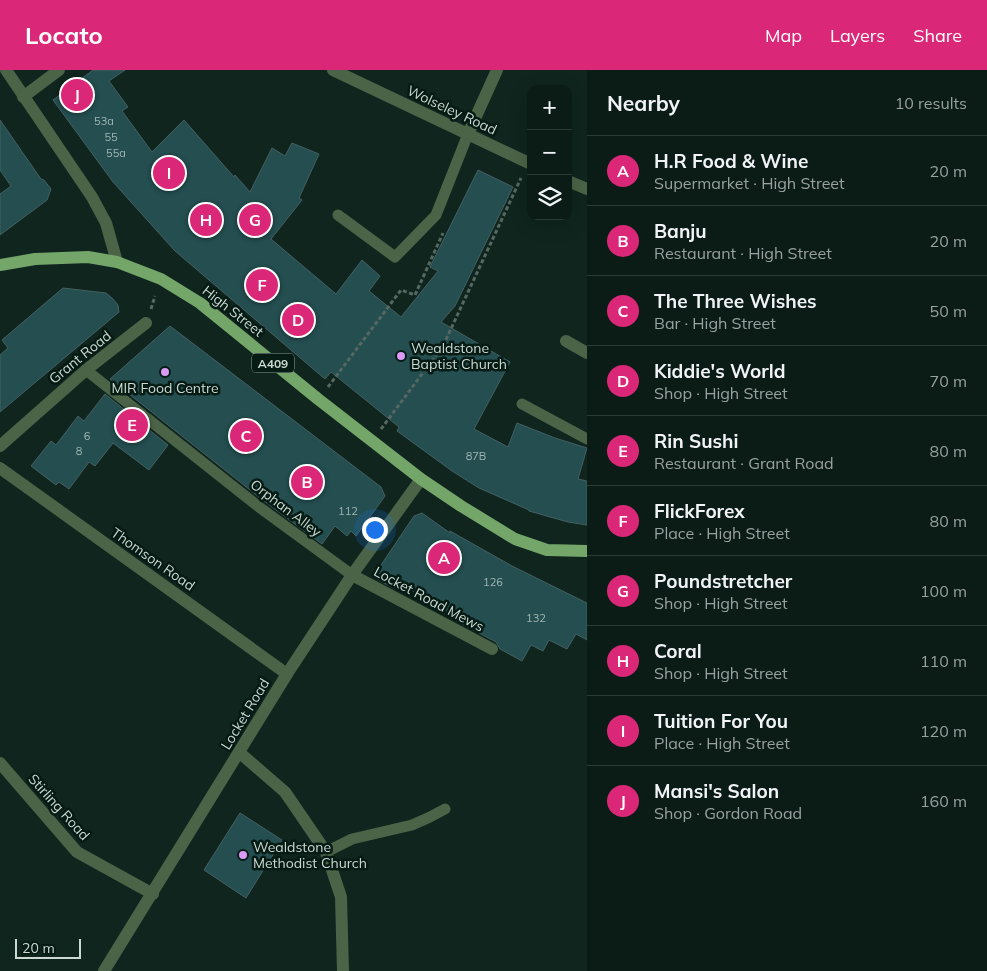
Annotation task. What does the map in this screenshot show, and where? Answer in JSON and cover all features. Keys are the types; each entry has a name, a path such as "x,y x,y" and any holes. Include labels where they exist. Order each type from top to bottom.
{"main road":[{"name":"A409","path":"0,265 51,257 88,257 117,262"},
{"name":"High Street","path":"117,262 161,279 200,303 318,399 421,479 461,506 515,539 547,550 586,555"}],"street":[{"path":"6,70 92,197 106,223 117,262"},
{"path":"23,97 59,70"},
{"name":"Wolseley Road","path":"334,70 527,162"},
{"path":"468,134 497,70"},
{"path":"572,183 587,189"},
{"name":"Grant Road","path":"0,446 86,370 146,323"},
{"path":"566,341 587,353"},
{"name":"Thomson Road","path":"0,468 287,674"},
{"name":"Locket Road","path":"104,971 287,674 352,575 421,479"},
{"name":"Locket Road Mews","path":"352,575 492,649"},
{"path":"240,753 285,792 326,852 341,897 343,971"},
{"name":"Stirling Road","path":"0,763 77,852 153,894"}],"lane":[{"path":"338,215 395,257 436,215 468,134"},
{"name":"Orphan Alley","path":"86,370 259,507 352,575"},
{"path":"522,404 587,439"},
{"path":"326,852 352,838 412,825 445,808"}],"path":[{"path":"372,441 443,346 527,167"},
{"path":"318,399 401,290 415,295 446,226"},
{"path":"146,323 161,279"}],"building":[{"path":"93,70 125,70 109,81 128,107 122,111 152,152 184,120 234,177 235,175 250,192 272,148 285,156 292,143 319,154 299,198 302,200 271,239 336,294 362,260 380,276 369,291 401,317 438,271 430,267 478,170 513,187 455,306 441,322 510,362 474,429 508,447 517,423 587,448 578,479 587,481 587,525 568,522 529,511 479,488 452,471 397,431 399,427 331,372 325,379 175,251 113,182 53,100"},
{"path":"0,120 41,179 51,189 47,200 0,235 0,194 11,186 0,170"},
{"path":"63,288 106,293 118,305 119,312 0,412 0,355 8,348 2,340"},
{"path":"170,326 381,487 385,496 356,536 351,531 347,536 335,526 322,544 264,501 110,379"},
{"path":"105,394 168,445 149,470 113,443 95,466 89,462 69,489 59,482 56,485 31,466 51,441 56,445 78,416 84,421"},
{"path":"422,513 450,533 450,531 512,566 587,603 587,640 576,634 567,649 549,640 543,651 531,645 522,661 500,649 496,642 449,617 451,613 415,592 398,584 395,589 373,577 414,516"},
{"name":"Wealdstone Methodist Church","path":"240,813 282,840 246,898 204,870"}],"place":[{"name":"Mansi's Salon","path":"77,95"},
{"name":"Tuition For You","path":"169,173"},
{"name":"Coral","path":"206,220"},
{"name":"Poundstretcher","path":"255,220"},
{"name":"FlickForex","path":"262,285"},
{"name":"Kiddie's World","path":"298,320"},
{"name":"Wealdstone Baptist Church","path":"401,356"},
{"name":"MIR Food Centre","path":"165,372"},
{"name":"Rin Sushi","path":"132,425"},
{"name":"The Three Wishes","path":"246,436"},
{"name":"Banju","path":"307,482"},
{"name":"H.R Food & Wine","path":"444,558"},
{"name":"Wealdstone Methodist Church","path":"243,855"}]}
